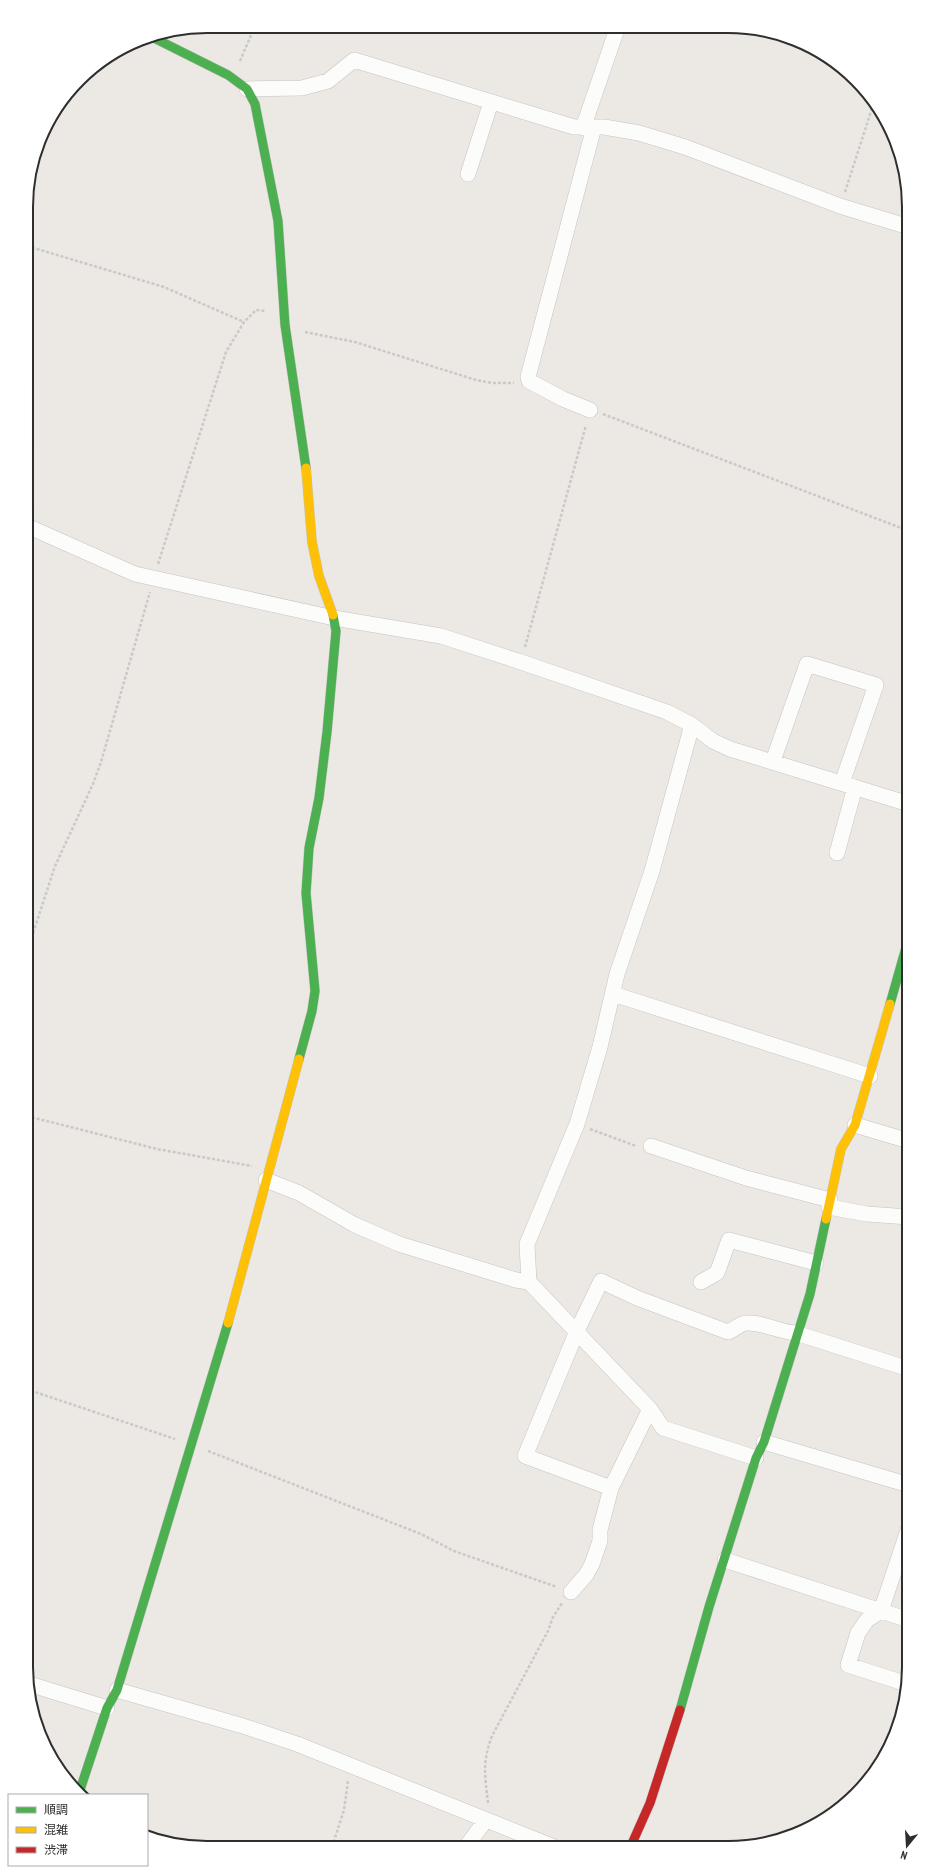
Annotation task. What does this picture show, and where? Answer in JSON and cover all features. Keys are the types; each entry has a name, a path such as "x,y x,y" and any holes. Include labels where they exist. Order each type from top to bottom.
{"street":[{"path":"590,410 563,399 529,381 528,372 588,127 616,33"},
{"path":"81,1787 107,1708 117,1690 233,1305 312,1011 315,991 306,892 309,848 319,798 327,732 336,631 334,618 319,576 312,542 307,476 286,331 278,221 254,104 248,89 233,78 158,40"},
{"path":"248,89 302,88 328,81 354,60 574,127 604,127 639,133 686,147 840,206 902,225"},
{"path":"468,174 491,102"},
{"path":"33,529 135,574 334,618 441,636 667,712 692,724 713,741 730,749 902,802"},
{"path":"773,761 807,664 876,685 848,785 837,853"},
{"path":"529,1282 527,1244 577,1124 600,1047 617,974 652,871 692,724"},
{"path":"633,1841 650,1803 756,1458 764,1442 796,1334 810,1294 841,1149 855,1125 902,962"},
{"path":"613,994 870,1076"},
{"path":"855,1125 902,1139"},
{"path":"651,1146 746,1178 867,1214 902,1216"},
{"path":"267,1175 355,1225 398,1244 516,1280 529,1282 650,1409 663,1428 756,1458"},
{"path":"701,1282 717,1273 728,1240 816,1263"},
{"path":"611,1488 525,1456 577,1331 601,1281 637,1298 728,1332 743,1324 752,1323 786,1333 796,1334 902,1367"},
{"path":"571,1592 586,1575 592,1564 600,1541 600,1530 611,1488 650,1409"},
{"path":"764,1442 902,1483"},
{"path":"902,1547 881,1611 867,1620 858,1633 848,1665 902,1682"},
{"path":"725,1560 902,1618"},
{"path":"34,1685 107,1708"},
{"path":"117,1690 297,1744 537,1841"},
{"path":"470,1841 485,1820"}],"path":[{"path":"233,78 253,33"},
{"path":"840,206 872,109"},
{"path":"33,248 164,288 244,322"},
{"path":"33,934 55,866 93,784 101,762 154,578 226,352 244,322 256,310 284,312"},
{"path":"286,331 306,332 355,342 431,367 492,384 529,381"},
{"path":"521,662 590,410 902,528"},
{"path":"33,1118 267,1175"},
{"path":"577,1124 635,1146 651,1146"},
{"path":"33,1391 191,1445 421,1534 454,1551 571,1592 552,1617 548,1631 492,1736 485,1753 484,1769 489,1812 485,1820"},
{"path":"334,1841 344,1810 350,1766"}],"traffic: fast":[{"path":"158,40 228,75 247,89 255,104 278,221 285,325 306,468"},
{"path":"299,1059 312,1011 315,991 306,893 309,848 319,798 327,732 336,631 333,615"},
{"path":"890,1004 902,962"},
{"path":"680,1710 709,1607 756,1458 764,1442 810,1294 826,1219"},
{"path":"81,1787 107,1708 117,1690 228,1323"}],"traffic: slow":[{"path":"306,468 312,542 319,576 333,615"},
{"path":"826,1219 841,1149 855,1125 890,1004"},
{"path":"228,1323 299,1059"}],"traffic: jam":[{"path":"633,1841 650,1803 680,1710"}]}
